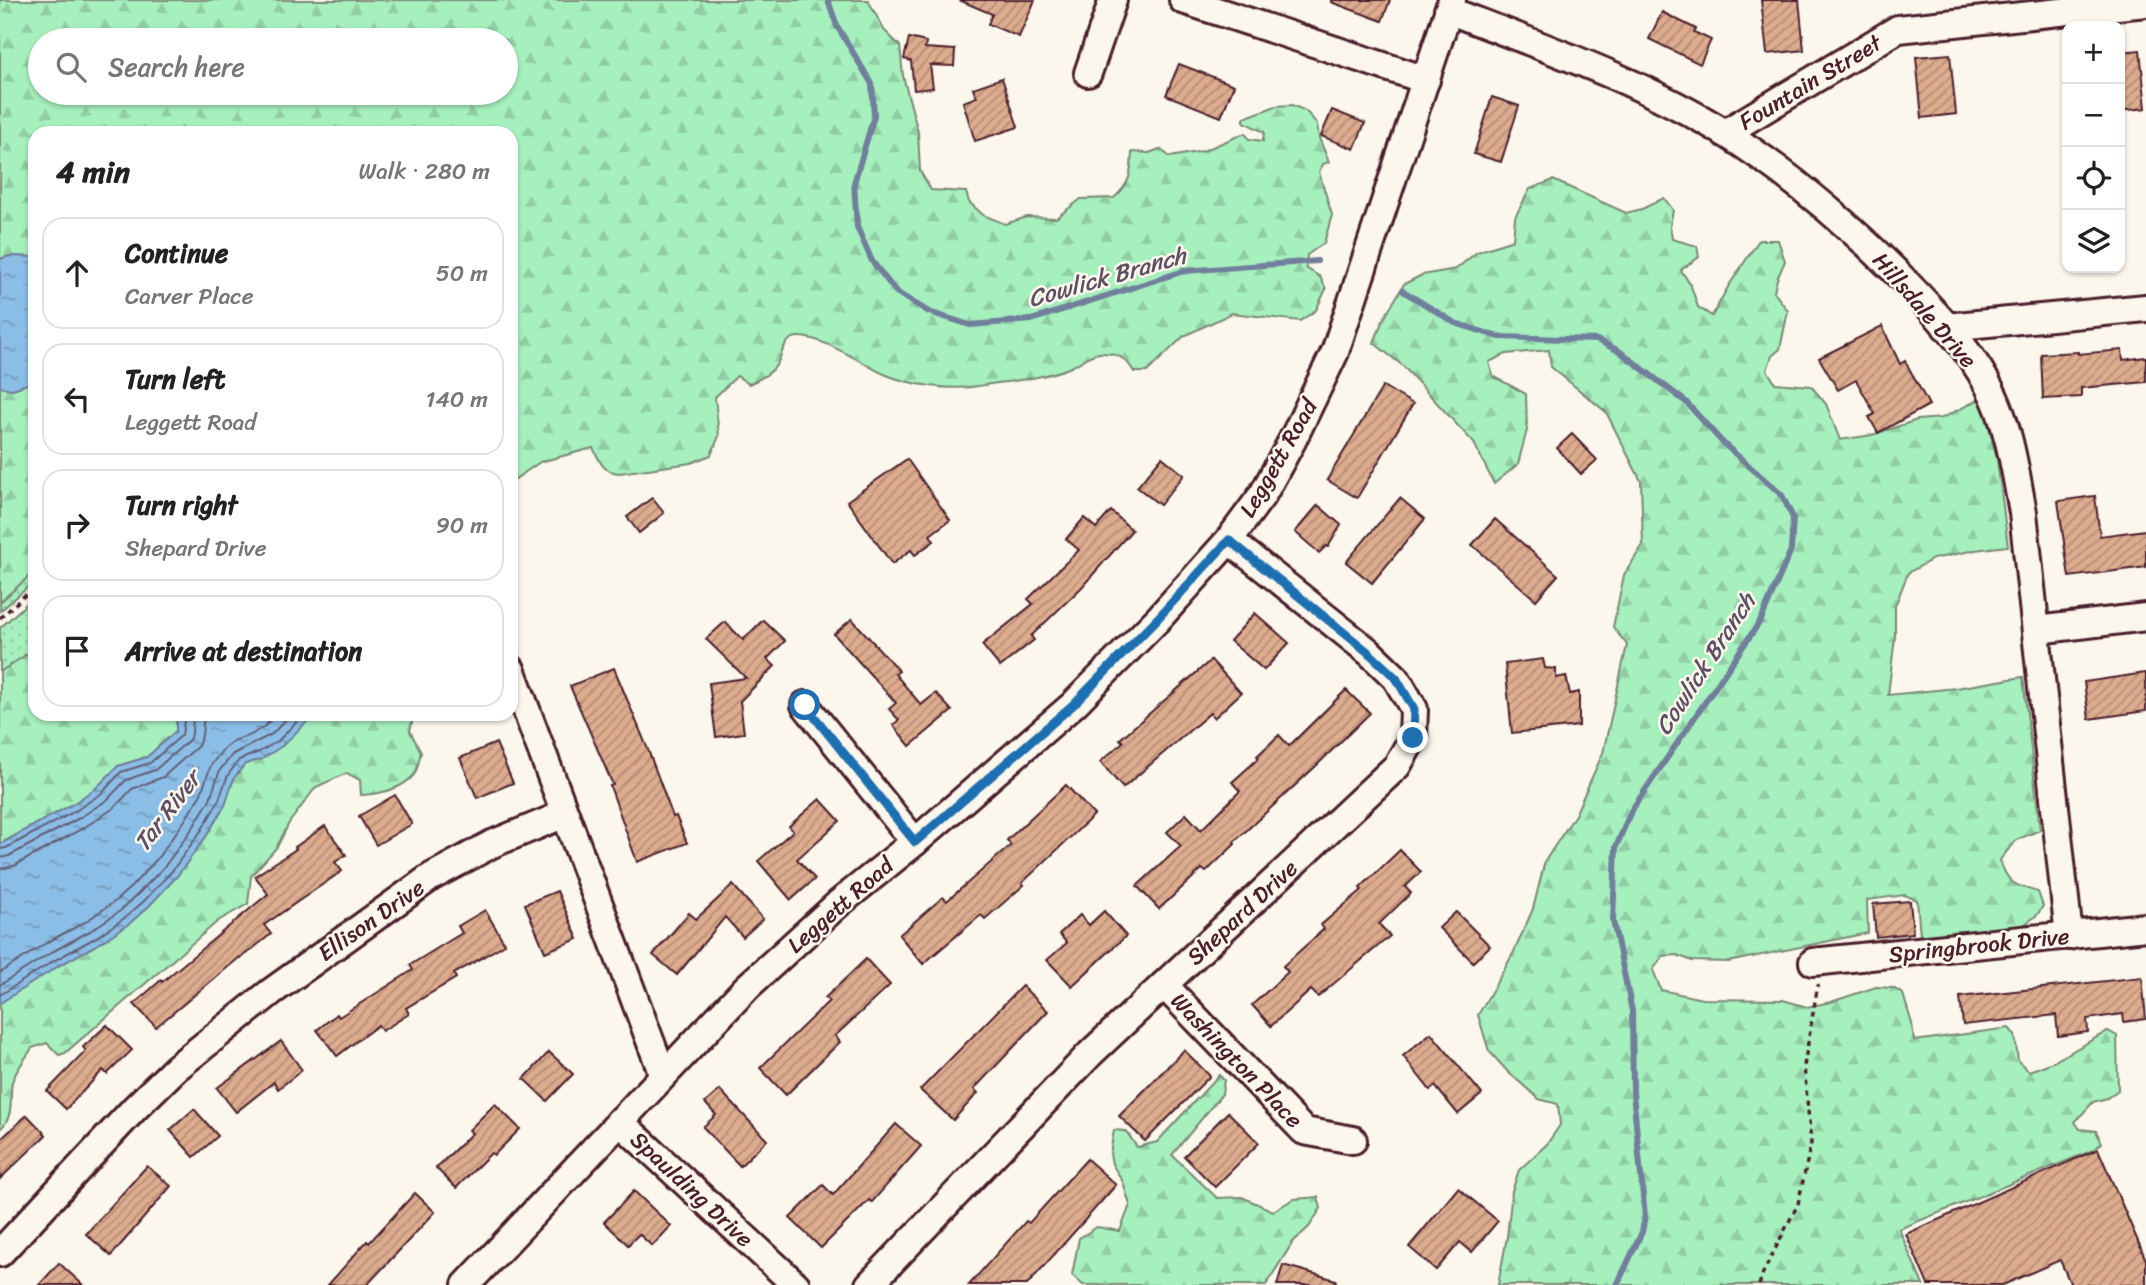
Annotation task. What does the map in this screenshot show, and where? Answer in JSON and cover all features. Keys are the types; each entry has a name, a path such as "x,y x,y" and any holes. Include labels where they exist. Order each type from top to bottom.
{"street":[{"path":"1088,73 1113,0"},
{"path":"1183,0 1426,80"},
{"name":"Fountain Street","path":"1725,133 1898,29 2146,3"},
{"name":"Leggett Road","path":"466,1285 747,987 838,904 915,842 1074,704 1229,540 1263,494 1335,352 1450,5"},
{"name":"Hillsdale Drive","path":"1450,5 1597,68 1673,105 1725,133 1791,179 1850,227 1946,327 1989,386 2015,467 2023,513 2069,936"},
{"path":"1946,327 2146,308"},
{"name":"Shepard Drive","path":"869,1285 1091,1053 1397,766 1413,738 1414,709 1396,678 1368,652 1229,540"},
{"path":"2037,630 2146,617"},
{"path":"518,688 663,1075"},
{"path":"805,705 915,842"},
{"name":"Ellison Drive","path":"0,1253 151,1092 271,992 431,877 492,844 565,814"},
{"name":"Springbrook Drive","path":"1816,970 2146,927"},
{"name":"Washington Place","path":"1164,985 1304,1131 1353,1140"},
{"name":"Spaulding Drive","path":"619,1121 796,1285"}],"path":[{"path":"0,618 28,592"},
{"path":"1759,1285 1798,1204 1811,1143 1804,1066 1816,970"}],"green space":[{"path":"0,0 868,0 884,30 900,46 903,76 918,132 920,171 931,190 966,192 969,202 983,215 1005,224 1027,217 1056,218 1081,199 1114,198 1129,177 1132,152 1149,153 1160,149 1170,157 1203,151 1245,133 1249,139 1263,141 1264,132 1244,122 1244,118 1276,106 1292,105 1306,111 1317,124 1319,138 1329,162 1323,164 1319,172 1332,215 1324,243 1307,255 1306,268 1320,277 1326,289 1316,310 1300,321 1232,313 1184,336 1147,372 1134,372 1120,357 1096,353 1071,367 1037,377 967,387 943,387 894,378 838,349 800,337 788,341 776,366 766,375 749,384 737,376 715,397 719,436 711,455 691,463 619,473 605,468 593,448 540,462 518,477 518,126 28,126 28,257 10,256 0,259"},
{"path":"1553,180 1626,213 1642,209 1664,198 1673,210 1670,226 1672,239 1697,246 1699,257 1681,270 1691,286 1698,307 1712,316 1759,240 1778,240 1785,261 1774,292 1788,311 1780,349 1772,356 1767,370 1775,383 1811,386 1826,404 1840,440 1872,435 1917,420 1942,418 1982,398 1997,459 2008,546 1933,559 1908,573 1895,606 1895,637 1888,695 2023,677 2040,830 2016,840 2000,860 2009,879 2018,886 2038,892 2043,906 2037,915 2020,928 1920,936 1917,900 1905,895 1867,900 1868,933 1728,962 1692,961 1677,955 1663,956 1653,970 1661,990 1702,999 1783,1000 1807,1007 1876,987 1893,988 1903,994 1914,1041 2009,1028 2015,1035 2018,1061 2029,1071 2053,1062 2108,1031 2117,1036 2118,1090 2107,1098 2093,1102 2075,1122 2080,1129 2096,1131 2102,1143 2091,1151 1899,1229 1923,1285 1498,1285 1512,1191 1519,1170 1547,1144 1560,1125 1558,1104 1539,1099 1489,1051 1478,1015 1514,952 1533,909 1545,861 1575,815 1603,753 1627,645 1613,627 1624,575 1643,545 1641,481 1606,412 1551,367 1549,350 1506,354 1489,362 1493,376 1526,394 1527,430 1518,464 1494,484 1474,443 1403,366 1374,343 1382,322 1404,284 1422,275 1456,269 1477,252 1513,240 1515,217 1530,189"},
{"path":"28,383 28,577 0,602 0,387 13,389"},
{"path":"28,577 28,587 0,611 0,602"},
{"path":"28,602 28,654 0,672 0,628"},
{"path":"28,654 28,721 176,721 176,731 147,757 118,766 97,788 73,804 0,844 0,672"},
{"path":"307,721 412,721 410,731 421,752 415,773 397,788 361,795 360,780 347,773 316,787 289,823 277,847 251,876 248,904 218,921 65,1053 59,1055 47,1043 32,1048 13,1078 10,1113 0,1129 0,1003 98,944 130,923 149,906 177,876 207,835 225,805 234,778 245,764 262,759"},
{"path":"1219,1075 1224,1080 1222,1094 1172,1155 1217,1198 1242,1197 1273,1211 1294,1199 1318,1197 1321,1208 1309,1227 1293,1242 1266,1285 1083,1285 1072,1275 1079,1238 1097,1227 1120,1231 1130,1205 1123,1182 1112,1164 1110,1154 1114,1130 1126,1131 1137,1147 1157,1142"}],"water":[{"path":"10,256 28,257 28,384 13,389 0,387 0,259"},
{"name":"Tar River","path":"176,721 308,721 282,746 262,759 245,764 234,778 225,805 207,835 177,876 149,906 130,923 98,944 0,1003 0,844 73,804 97,787 118,766 147,757 176,731"}],"building":[{"path":"959,0 1035,0 1019,37 988,24 992,14"},
{"path":"1331,0 1390,0 1382,21"},
{"path":"1761,0 1799,0 1804,50 1767,54"},
{"path":"1662,12 1696,29 1694,32 1711,40 1700,64 1649,39"},
{"path":"909,38 926,42 925,48 955,50 954,66 930,65 933,88 914,90 911,61 904,59"},
{"path":"2140,50 2146,108 2125,110 2125,52"},
{"path":"1950,54 1956,114 1922,118 1916,57"},
{"path":"1179,64 1234,85 1221,117 1166,95"},
{"path":"1002,78 1018,127 975,141 963,102 977,97 973,88"},
{"path":"1492,97 1519,106 1501,162 1474,154"},
{"path":"1332,110 1365,123 1354,149 1321,136"},
{"path":"1882,326 1900,364 1905,361 1929,405 1878,433 1869,417 1875,414 1856,380 1838,390 1819,358"},
{"path":"2122,350 2123,360 2146,357 2146,382 2081,388 2081,397 2043,399 2041,354"},
{"path":"1383,386 1413,404 1357,498 1327,480"},
{"path":"1572,434 1597,460 1581,474 1557,448"},
{"path":"1162,457 1184,475 1160,505 1137,487"},
{"path":"907,459 950,520 930,535 934,541 915,555 911,550 892,564 847,501"},
{"path":"2095,496 2100,536 2146,530 2146,567 2069,577 2058,501"},
{"path":"652,498 664,513 639,533 627,517"},
{"path":"1400,498 1425,519 1372,583 1346,562"},
{"path":"1318,505 1341,525 1328,547 1319,553 1295,532"},
{"path":"1111,511 1132,530 1081,588 1031,636 1034,640 1000,667 982,645 1033,604 1028,599 1079,550 1066,539 1084,518 1096,528"},
{"path":"1495,519 1558,575 1536,600 1472,545"},
{"path":"1255,613 1289,643 1264,670 1230,641"},
{"path":"852,619 899,671 895,674 921,705 936,693 952,711 910,746 893,725 899,720 889,709 896,703 834,634"},
{"path":"763,620 785,641 767,659 775,666 740,701 744,733 716,737 709,683 746,678 706,639 725,622 743,640"},
{"path":"1543,659 1545,668 1556,669 1556,678 1566,676 1570,694 1579,692 1579,726 1512,733 1505,664"},
{"path":"1211,660 1241,693 1214,718 1210,713 1123,788 1100,762 1123,742 1120,739"},
{"path":"614,668 673,817 676,816 687,843 637,862 610,786 613,785 570,686"},
{"path":"2146,673 2146,711 2089,719 2084,682"},
{"path":"1346,690 1370,713 1206,872 1202,869 1159,909 1137,886 1181,846 1167,832 1186,814 1201,830 1240,791 1232,782 1259,758 1257,756 1279,735 1289,746"},
{"path":"496,743 513,783 477,798 460,758"},
{"path":"1066,785 1094,815 1022,883 1024,885 985,919 981,915 923,964 899,935 943,897 947,901 1011,845 1007,840"},
{"path":"395,795 412,824 376,845 359,816"},
{"path":"820,799 840,821 797,859 815,879 791,900 758,861 793,831 789,826"},
{"path":"325,826 346,855 335,862 342,871 264,925 271,934 156,1027 134,1004 268,894 255,876"},
{"path":"1400,850 1421,872 1405,887 1411,893 1379,924 1390,936 1318,997 1311,990 1271,1026 1252,1005 1288,972 1283,966 1324,929 1321,925 1362,890 1360,888"},
{"path":"733,885 763,919 743,937 725,917 677,975 653,955 689,913 696,919"},
{"path":"557,891 578,939 545,952 525,904"},
{"path":"1910,901 1913,933 1876,937 1873,904"},
{"path":"485,910 505,944 454,974 456,978 406,1008 409,1014 382,1031 378,1025 337,1056 317,1030 337,1014 339,1017 413,970 410,965 462,933 458,926"},
{"path":"1104,911 1126,936 1072,986 1047,960 1067,943 1059,934 1080,915 1089,925"},
{"path":"1456,912 1490,946 1473,962 1439,928"},
{"path":"866,959 890,985 835,1036 840,1042 786,1095 760,1068 829,1001 825,998"},
{"path":"2142,977 2146,1019 2124,1022 2123,1014 2087,1019 2088,1032 2058,1036 2056,1015 1963,1025 1960,997"},
{"path":"1022,986 1048,1011 974,1089 978,1093 953,1120 920,1090"},
{"path":"107,1025 132,1050 107,1074 103,1070 66,1109 47,1091 86,1051 83,1047"},
{"path":"1431,1033 1482,1094 1458,1114 1435,1086 1430,1090 1403,1056"},
{"path":"281,1041 302,1070 278,1089 274,1082 236,1112 217,1088"},
{"path":"1184,1050 1210,1076 1145,1141 1119,1116"},
{"path":"549,1052 573,1074 547,1101 524,1079"},
{"path":"720,1090 767,1140 740,1166 703,1127 716,1115 705,1103"},
{"path":"495,1104 520,1129 456,1188 436,1168 472,1133 469,1130"},
{"path":"194,1109 218,1136 194,1157 170,1130"},
{"path":"1228,1112 1259,1143 1215,1187 1184,1156"},
{"path":"27,1115 46,1135 0,1179 0,1140"},
{"path":"896,1124 921,1146 872,1202 869,1200 821,1248 790,1218 823,1185 833,1195"},
{"path":"2098,1149 2146,1260 2146,1285 2071,1285 2060,1260 2003,1285 1928,1285 1906,1234"},
{"path":"1087,1159 1116,1185 1027,1285 969,1285 1026,1221 1029,1223"},
{"path":"147,1166 171,1186 111,1256 86,1234"},
{"path":"1458,1188 1498,1221 1472,1252 1460,1242 1436,1270 1409,1247"},
{"path":"634,1191 671,1226 652,1246 639,1234 628,1245 604,1222"},
{"path":"415,1193 435,1212 367,1285 328,1285 367,1241 369,1243"},
{"path":"59,1263 83,1285 39,1285"},
{"path":"1283,1265 1336,1280 1335,1285 1277,1285"}],"waterway":[{"name":"Cowlick Branch","path":"828,0 837,26 872,84 874,116 854,183 857,227 872,261 896,292 929,312 970,325 1031,320 1184,271 1317,261"},
{"name":"Cowlick Branch","path":"1403,291 1455,323 1499,337 1597,340 1619,351 1686,402 1723,443 1782,495 1793,518 1791,550 1761,620 1631,811 1616,847 1613,921 1632,1011 1633,1093 1645,1217 1642,1232 1617,1285"}],"route":[{"path":"805,705 915,842 1074,704 1229,540 1368,652 1396,678 1414,709 1413,738"}]}
